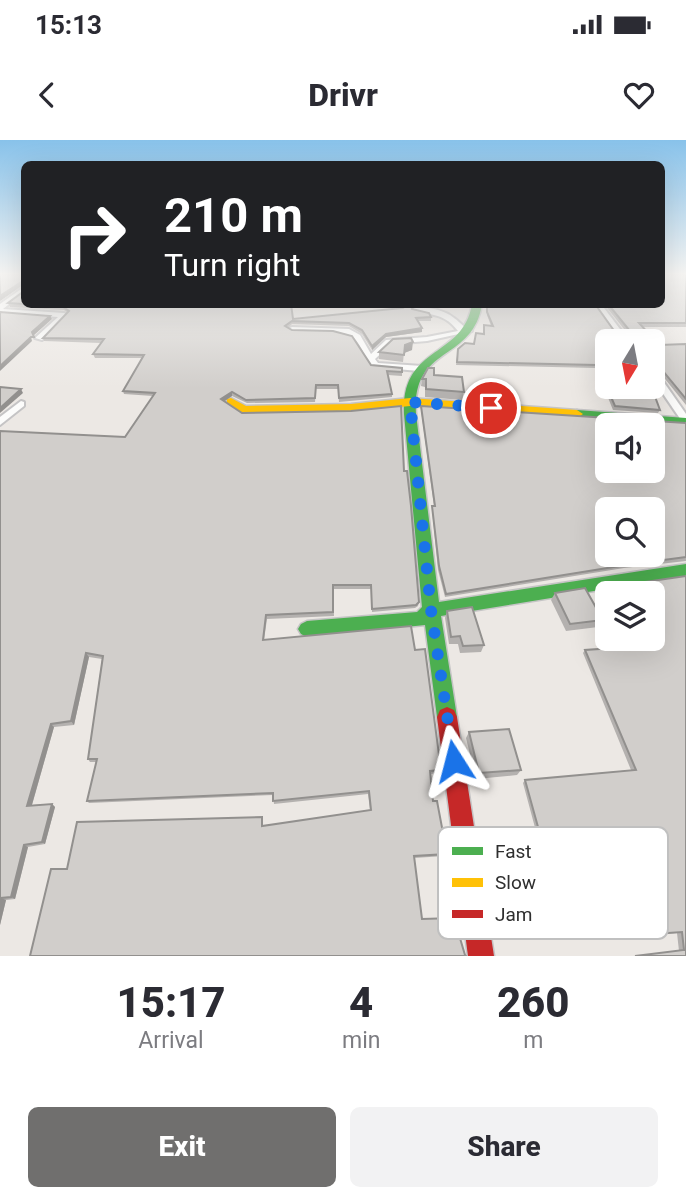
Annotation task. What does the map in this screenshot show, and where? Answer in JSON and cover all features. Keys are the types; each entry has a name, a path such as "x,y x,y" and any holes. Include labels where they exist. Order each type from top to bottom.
{"street":[{"path":"27,312 64,315 39,338"},
{"path":"434,312 450,317 465,331"},
{"path":"462,827 431,610 410,402 412,377 419,368 449,351 478,312"},
{"path":"603,312 616,329"},
{"path":"292,329 352,333 376,365 388,368 419,368"},
{"path":"370,359 389,342 427,339 465,331"},
{"path":"665,391 686,422"},
{"path":"231,402 243,410 351,408 410,402 686,422"},
{"path":"0,422 21,404"},
{"path":"307,629 421,619 431,610 552,592 631,576 686,570"}],"building":[{"path":"0,312 50,316 32,332 34,337 0,366"},
{"path":"68,312 292,312 293,319 362,312 429,313 431,317 416,318 422,328 386,334 372,346 362,330 349,323 292,321 285,326 292,330 333,331 352,336 371,365 402,368 402,372 387,371 392,394 339,398 338,385 316,385 315,398 246,400 232,392 221,399 242,413 351,411 401,406 404,471 407,471 419,602 416,605 372,609 371,585 333,585 333,612 266,615 263,640 411,626 415,650 425,649 441,770 430,771 433,801 437,801 442,827 438,827 438,855 414,856 422,919 438,918 438,939 460,939 466,956 30,956 51,869 67,869 77,822 262,817 262,826 371,810 369,791 273,801 273,793 87,801 97,759 88,759 103,656 86,653 71,721 51,724 27,806 52,804 42,842 24,845 11,897 1,898 0,904 0,431 125,437 155,393 123,391 144,355 93,354 104,339 43,338"},
{"path":"487,312 601,312 613,329 595,329 595,365 457,362 458,349 465,343 474,344 476,333 484,334 484,325 493,326"},
{"path":"615,312 686,312 686,323 639,323 644,329 628,329"},
{"path":"411,338 413,342 405,345 404,355 379,352 393,339"},
{"path":"686,344 686,399 665,374 665,345"},
{"path":"428,368 434,368 434,375 462,377 464,392 426,389 426,379 422,379"},
{"path":"0,387 21,389 0,408"},
{"path":"612,399 656,399 660,410 615,406"},
{"path":"421,406 595,417 595,483 665,483 665,422 686,423 686,557 665,560 665,497 595,497 595,567 614,567 446,594 439,566 432,506 435,506"},
{"path":"686,576 686,956 635,956 684,950 682,932 668,933 668,827 538,827 525,780 636,770 585,650 665,651 665,581 652,581"},
{"path":"585,588 595,606 595,621 570,624 555,593"},
{"path":"472,607 484,645 463,646 460,636 451,637 447,611"},
{"path":"509,729 521,770 479,773 469,732"}],"traffic: fast":[{"path":"447,717 424,556 409,396 415,375 468,330 476,312"},
{"path":"577,414 686,422"},
{"path":"307,629 421,619 431,610 686,570"}],"traffic: slow":[{"path":"231,402 243,410 351,408 410,402 577,414"}],"traffic: jam":[{"path":"447,717 463,827"},
{"path":"479,939 481,956"}],"route":[{"path":"454,761 431,610 410,402 491,408"}]}
